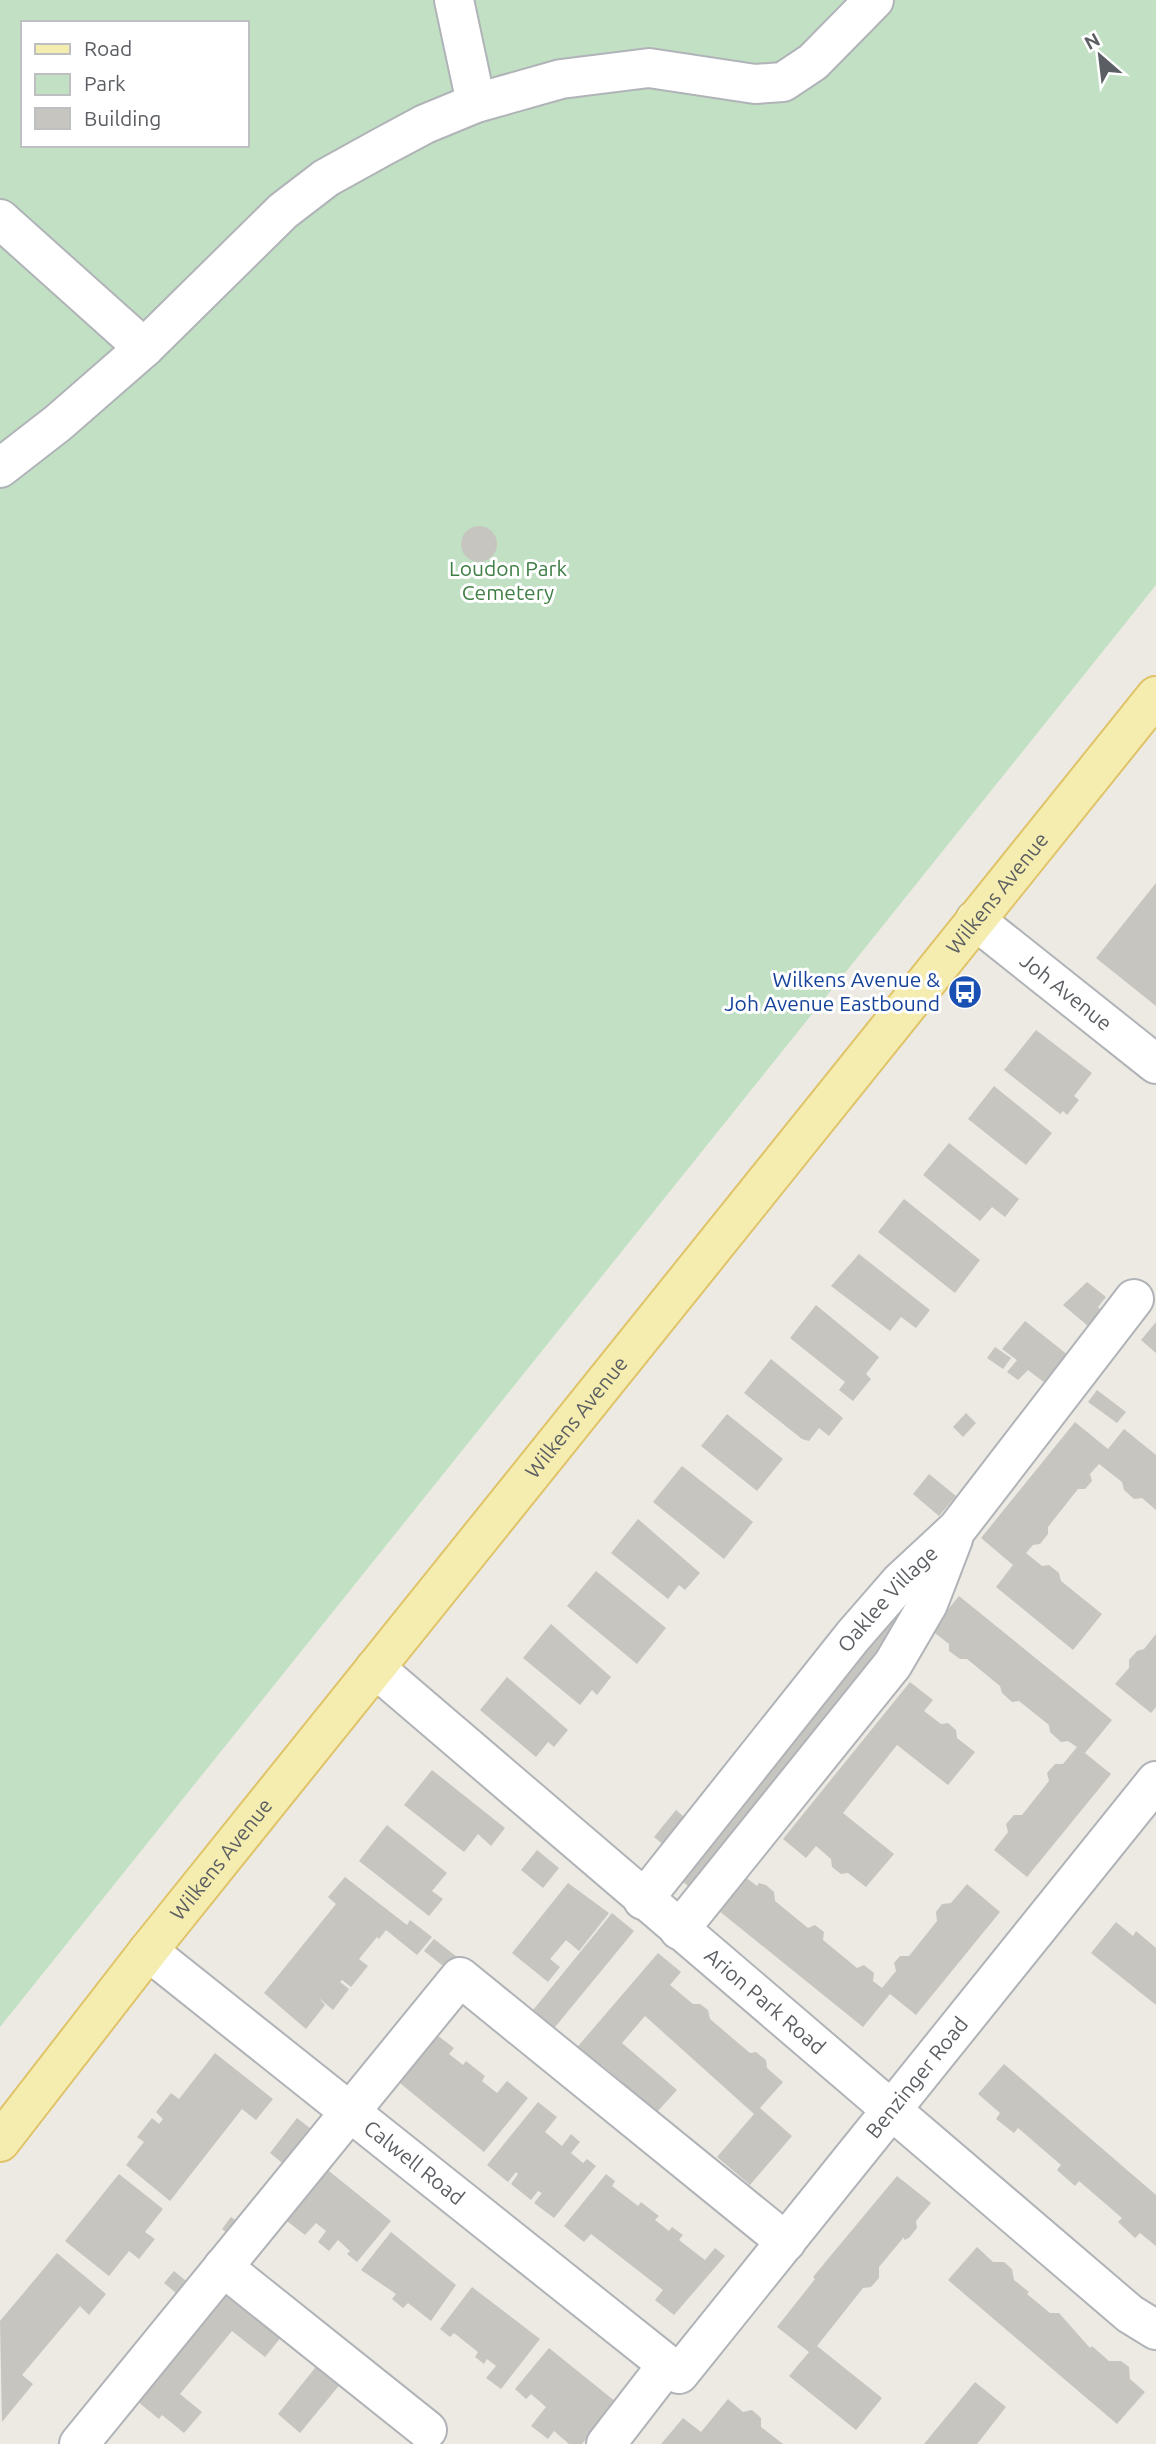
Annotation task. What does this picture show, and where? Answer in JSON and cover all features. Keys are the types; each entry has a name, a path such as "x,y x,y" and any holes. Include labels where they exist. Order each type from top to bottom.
{"main road":[{"name":"Wilkens Avenue","path":"0,2142 148,1951 374,1668 1156,696"}],"street":[{"path":"454,0 476,103"},
{"path":"0,468 58,423 144,348 282,211 326,178 425,124 476,103 561,79 649,68 755,84 783,82 813,62 874,0"},
{"path":"0,219 144,348"},
{"name":"Joh Avenue","path":"975,920 1156,1064"},
{"name":"Oaklee Village","path":"643,1899 853,1636 900,1582 957,1529 1134,1299"},
{"path":"680,1930 893,1664 928,1604 957,1529"},
{"name":"Arion Park Road","path":"374,1668 1130,2314 1156,2330"},
{"name":"Benzinger Road","path":"606,2444 786,2242 1156,1781"},
{"name":"Calwell Road","path":"148,1951 673,2370"},
{"path":"79,2444 460,1977 786,2242"},
{"path":"223,2267 427,2430"}],"green space":[{"name":"Loudon Park Cemetery","path":"0,0 1156,0 1156,585 0,2027"}],"building":[{"path":"479,526 492,531 497,544 492,557 479,562 466,557 461,544 466,531"},
{"path":"1156,883 1156,1006 1096,958"},
{"path":"1036,1030 1092,1073 1074,1096 1079,1100 1067,1115 1063,1111 1060,1114 1004,1070"},
{"path":"994,1086 1052,1133 1026,1165 968,1119"},
{"path":"949,1143 1019,1199 1005,1217 992,1207 980,1221 923,1175"},
{"path":"904,1199 980,1260 955,1293 878,1232"},
{"path":"859,1254 930,1310 916,1328 901,1317 890,1331 831,1286"},
{"path":"1087,1282 1106,1297 1098,1307 1101,1310 1088,1326 1063,1305"},
{"path":"816,1305 879,1357 866,1374 871,1379 853,1401 839,1390 845,1382 790,1338"},
{"path":"1025,1321 1068,1355 1045,1383 1028,1370 1018,1380 1007,1372 1017,1360 1002,1349"},
{"path":"1156,1322 1156,1353 1141,1340"},
{"path":"995,1347 1011,1358 1003,1369 987,1358"},
{"path":"771,1359 843,1418 829,1436 819,1428 809,1441 802,1439 744,1393"},
{"path":"1097,1390 1126,1412 1117,1423 1088,1402"},
{"path":"966,1413 976,1423 963,1437 953,1427"},
{"path":"727,1414 783,1459 757,1491 701,1446"},
{"path":"1075,1422 1108,1449 1124,1429 1156,1455 1156,1510 1142,1498 1134,1499 1124,1490 1122,1482 1099,1464 1090,1474 1092,1481 1085,1489 1078,1489 1048,1527 1048,1534 1040,1544 1033,1545 1026,1553 1042,1566 1049,1565 1059,1573 1061,1581 1102,1614 1073,1650 996,1587 1013,1565 981,1538"},
{"path":"682,1466 753,1522 724,1559 653,1502"},
{"path":"929,1474 956,1496 939,1516 913,1494"},
{"path":"638,1519 700,1573 685,1590 679,1585 668,1599 611,1553"},
{"path":"596,1571 666,1628 637,1664 567,1606"},
{"path":"959,1596 1112,1720 1085,1753 1111,1774 1027,1877 994,1850 1008,1832 1006,1824 1014,1815 1022,1815 1049,1781 1047,1773 1055,1764 1063,1764 1077,1747 1068,1741 1061,1742 1050,1732 1049,1725 1019,1701 1012,1702 1002,1693 1000,1686 967,1659 960,1659 949,1651 949,1644 931,1630"},
{"path":"892,1606 915,1624 697,1893 674,1875"},
{"path":"551,1624 611,1677 597,1695 592,1690 580,1705 523,1658"},
{"path":"1156,1634 1156,1707 1151,1713 1115,1684 1129,1668 1129,1660 1137,1651 1144,1649"},
{"path":"507,1677 568,1730 554,1747 548,1742 536,1757 480,1710"},
{"path":"910,1682 933,1700 924,1711 941,1724 948,1723 956,1730 957,1738 975,1752 948,1785 897,1745 843,1813 894,1854 866,1887 848,1873 841,1874 832,1867 831,1859 816,1846 806,1858 783,1839"},
{"path":"432,1770 505,1828 491,1846 478,1834 464,1852 404,1805"},
{"path":"676,1810 696,1827 675,1854 654,1837"},
{"path":"387,1825 447,1873 432,1891 443,1899 429,1916 359,1861"},
{"path":"537,1850 559,1868 543,1888 521,1870"},
{"path":"740,1873 757,1886 759,1883 766,1885 774,1892 775,1901 808,1928 815,1925 824,1932 823,1940 857,1968 864,1965 874,1973 873,1981 882,1988 896,1971 894,1963 900,1956 909,1956 937,1921 936,1912 942,1904 951,1903 967,1884 1000,1912 916,2015 890,1994 863,2027 713,1906"},
{"path":"345,1877 407,1925 410,1920 432,1937 417,1955 386,1930 359,1959 368,1966 351,1987 342,1980 340,1982 349,1989 333,2010 319,1998 325,2005 306,2029 264,1993 336,1904 328,1897"},
{"path":"568,1883 609,1913 579,1951 566,1940 550,1959 560,1967 548,1982 512,1953"},
{"path":"612,1913 634,1931 551,2032 529,2015"},
{"path":"1116,1922 1133,1936 1136,1931 1156,1948 1156,2005 1091,1953"},
{"path":"434,1939 457,1957 447,1969 424,1951"},
{"path":"658,1953 681,1972 670,1985 693,2004 700,2004 708,2010 710,2019 750,2053 756,2052 766,2060 767,2068 783,2082 760,2108 792,2136 750,2185 717,2157 754,2114 645,2016 622,2043 677,2090 657,2112 602,2065 596,2072 573,2052"},
{"path":"433,2032 454,2048 449,2054 463,2065 466,2061 485,2076 482,2081 497,2093 507,2081 528,2098 484,2152 395,2079"},
{"path":"215,2053 273,2099 256,2120 242,2109 170,2201 126,2165 144,2142 137,2137 152,2118 159,2124 163,2119 156,2112 171,2093 179,2099"},
{"path":"1004,2064 1156,2195 1156,2246 1140,2233 1135,2238 1118,2222 1122,2218 1079,2181 1075,2186 1057,2170 1061,2165 1018,2128 1014,2133 996,2119 1000,2113 978,2094"},
{"path":"538,2102 557,2117 545,2132 562,2146 571,2134 580,2142 571,2153 583,2163 587,2159 596,2166 554,2218 534,2203 542,2193 538,2191 531,2200 511,2184 518,2174 516,2172 508,2182 487,2165"},
{"path":"297,2118 320,2136 292,2171 270,2153"},
{"path":"324,2167 391,2221 357,2262 347,2254 350,2251 338,2240 329,2251 318,2242 326,2231 316,2223 305,2235 283,2218"},
{"path":"119,2174 163,2209 145,2232 155,2239 139,2259 129,2251 109,2276 65,2241"},
{"path":"606,2174 615,2181 612,2186 638,2206 641,2202 659,2216 655,2220 669,2231 672,2227 683,2235 679,2240 705,2260 715,2248 725,2256 674,2315 655,2300 663,2290 591,2234 584,2242 564,2226"},
{"path":"897,2176 931,2203 916,2221 917,2228 909,2238 904,2240 904,2237 879,2267 879,2278 871,2287 863,2288 817,2346 882,2398 856,2430 789,2376 809,2352 777,2327 815,2279 813,2277"},
{"path":"231,2217 241,2224 232,2237 222,2229"},
{"path":"391,2232 456,2285 431,2321 408,2303 403,2308 392,2299 396,2294 361,2270"},
{"path":"977,2247 993,2262 1004,2262 1012,2269 1014,2280 1029,2292 1027,2294 1050,2313 1059,2313 1090,2348 1092,2346 1109,2361 1121,2361 1129,2367 1130,2379 1145,2392 1117,2424 948,2280"},
{"path":"57,2253 106,2294 89,2315 80,2306 22,2375 33,2384 2,2422 0,2321"},
{"path":"174,2271 196,2289 186,2301 164,2283"},
{"path":"472,2287 540,2339 501,2389 486,2378 496,2366 487,2359 484,2364 475,2357 478,2352 454,2333 450,2337 440,2329"},
{"path":"227,2291 282,2336 265,2357 232,2331 180,2394 202,2412 184,2433 162,2415 159,2419 137,2401"},
{"path":"549,2348 616,2402 582,2444 569,2444 554,2431 548,2439 531,2426 546,2407 531,2394 526,2399 515,2389"},
{"path":"323,2358 346,2377 300,2433 278,2414"},
{"path":"975,2382 1006,2407 977,2444 924,2444"},
{"path":"728,2399 743,2412 752,2410 761,2418 761,2427 783,2444 661,2444 683,2418 701,2432"}],"place":[{"name":"Wilkens Avenue & Joh Avenue Eastbound","path":"965,992"}]}
